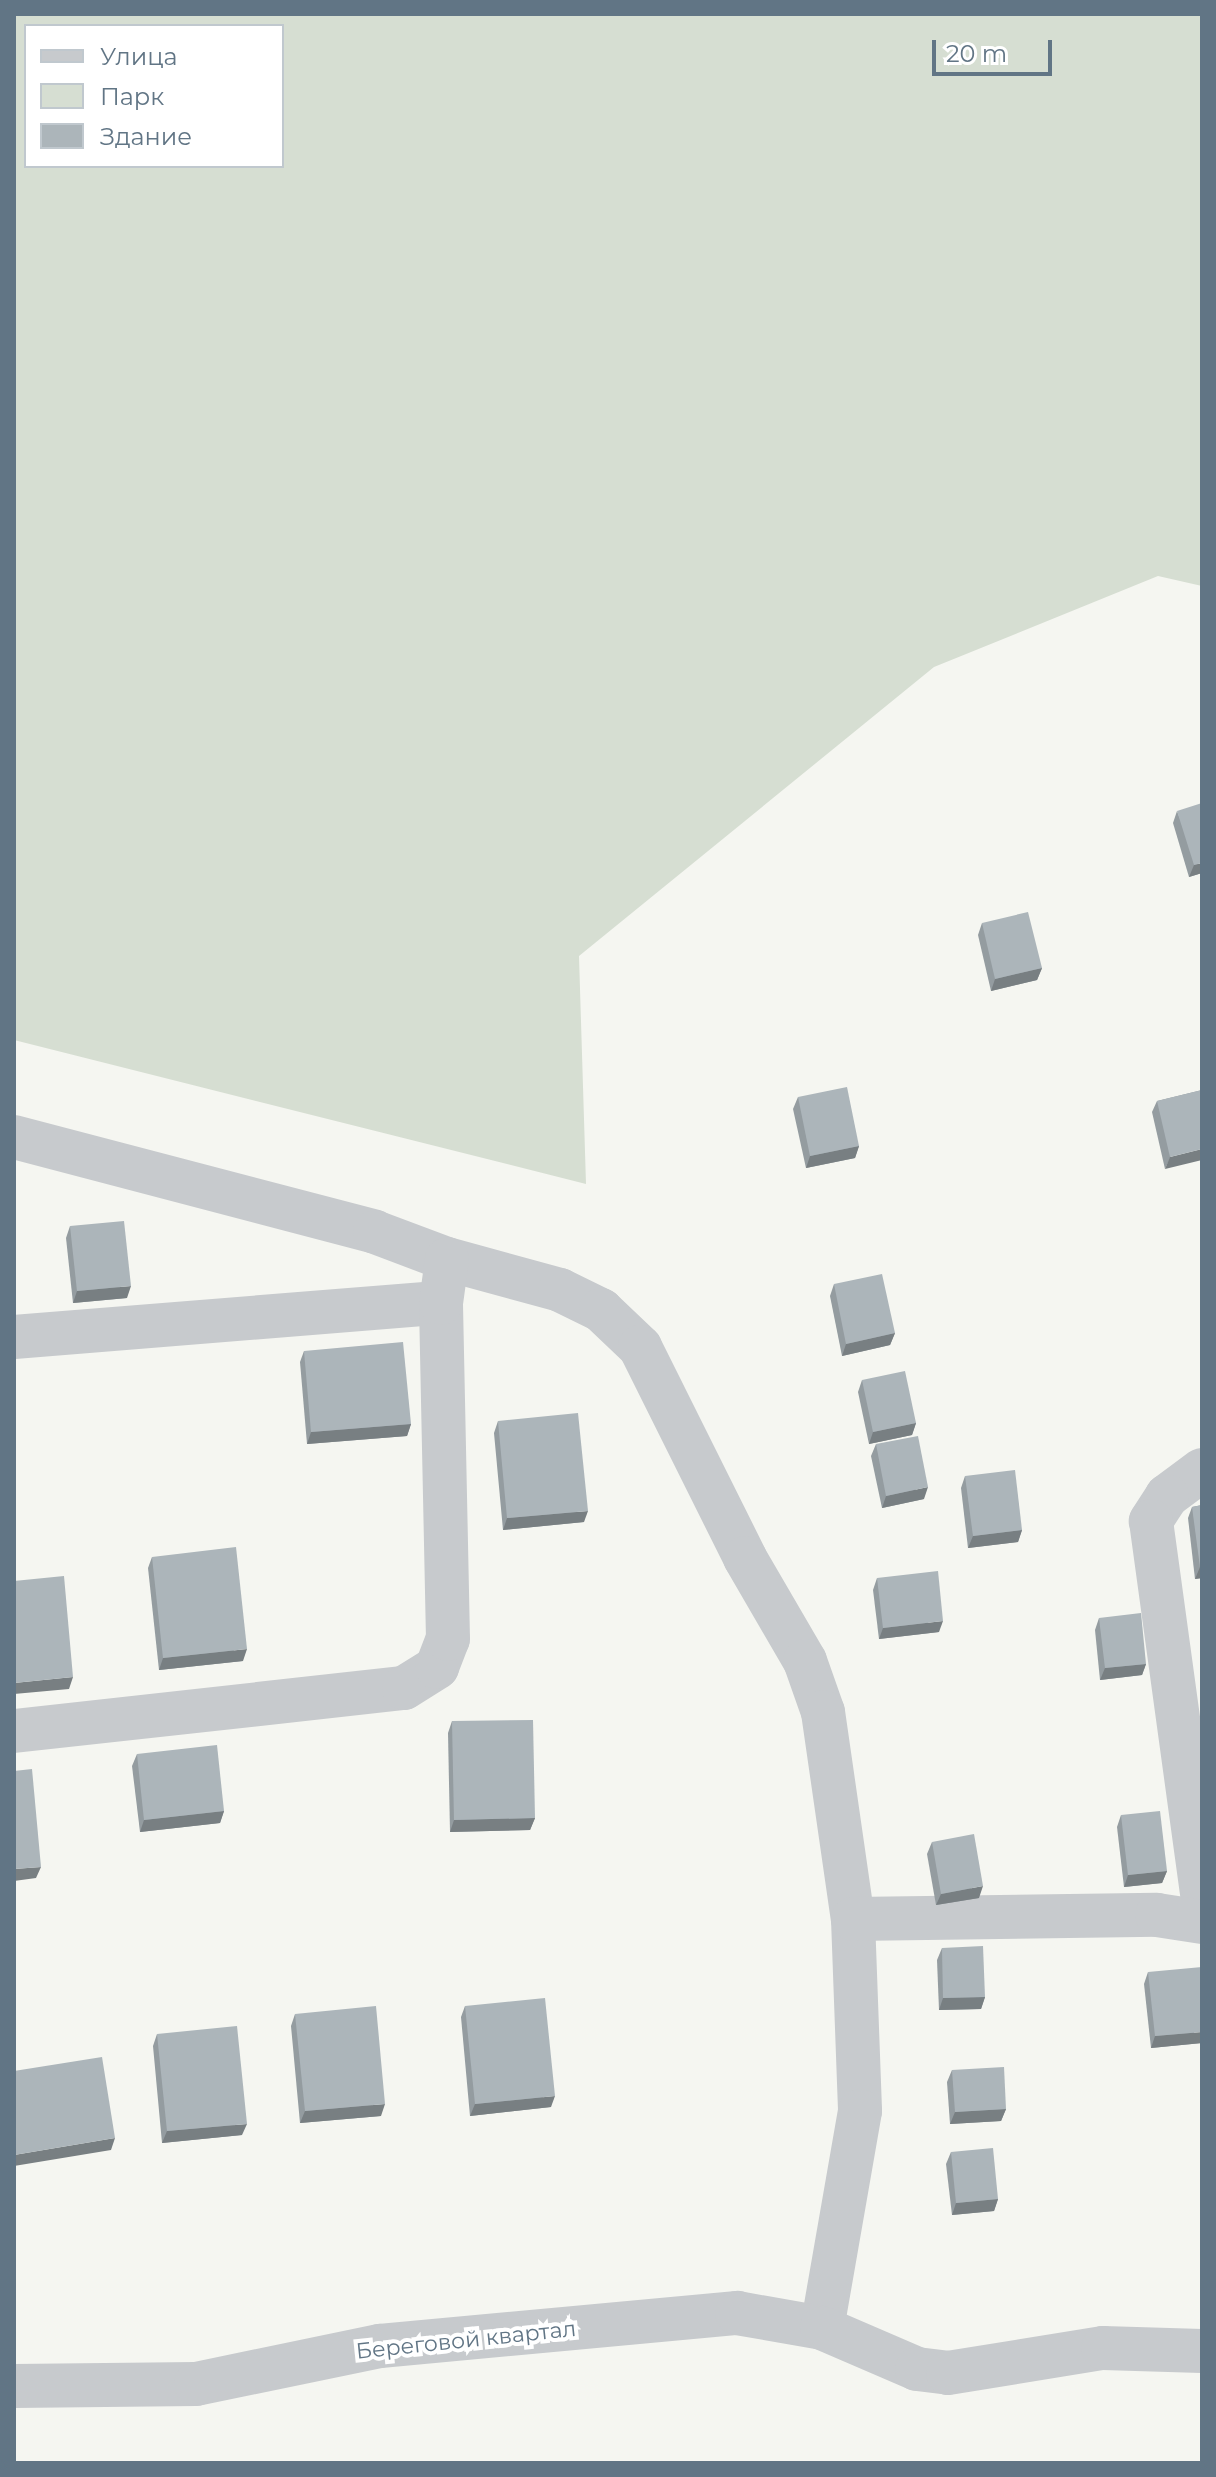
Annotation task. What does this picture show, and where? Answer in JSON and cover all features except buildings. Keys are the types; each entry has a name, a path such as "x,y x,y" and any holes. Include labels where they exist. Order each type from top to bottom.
{"street":[{"path":"14,1137 375,1232 447,1259 560,1290 601,1310 640,1347 745,1558 805,1661 823,1712 853,1919 860,2111 822,2328"},
{"path":"14,1731 404,1688 437,1667 448,1639 441,1303 447,1259"},
{"path":"14,1337 441,1303"},
{"path":"1202,1470 1167,1496 1151,1521 1202,1894"},
{"path":"853,1919 1157,1915 1202,1922"},
{"name":"Береговой квартал","path":"14,2386 196,2384 380,2346 737,2313 822,2328 917,2369 948,2373 1103,2348 1202,2351"}],"green space":[{"path":"14,14 1202,14 1202,586 1158,576 934,667 579,956 586,1184 14,1040"}]}
